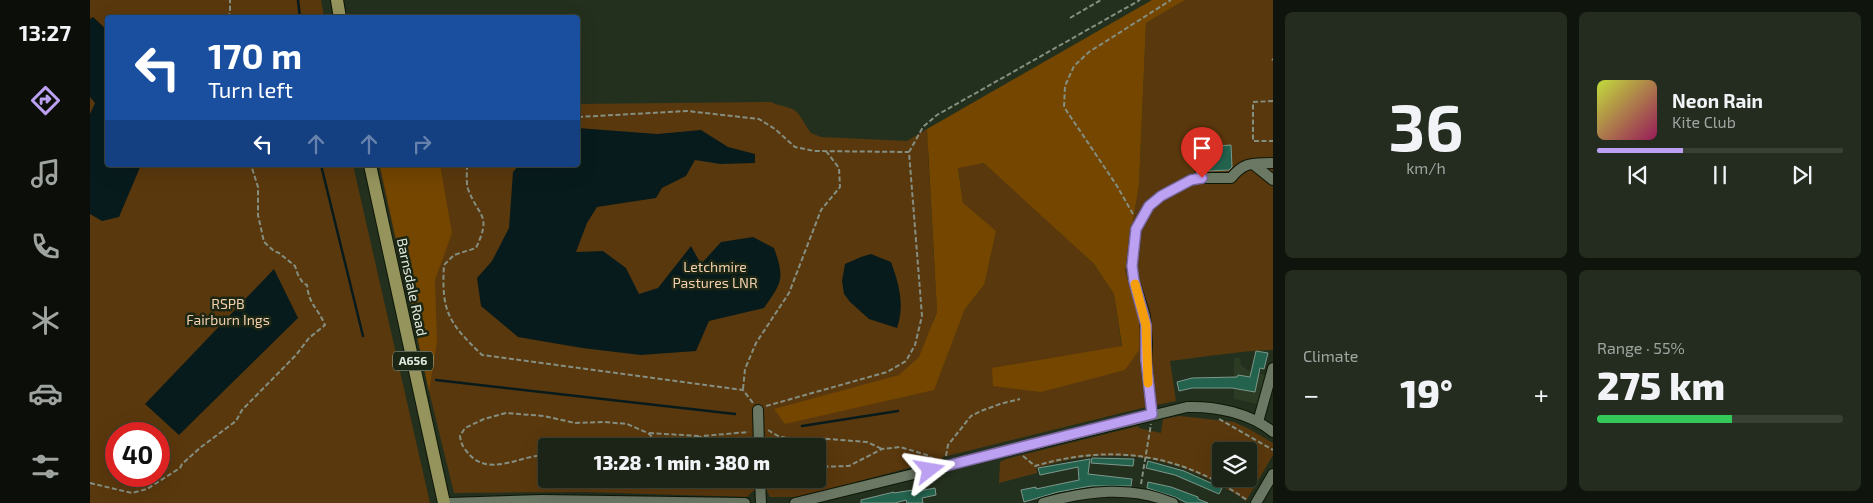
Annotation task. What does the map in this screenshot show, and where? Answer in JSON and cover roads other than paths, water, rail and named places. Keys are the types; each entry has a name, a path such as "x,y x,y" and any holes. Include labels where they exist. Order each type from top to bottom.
{"main road":[{"path":"337,0 340,15"},
{"name":"Barnsdale Road","path":"370,167 444,503"}],"street":[{"path":"1200,151 1202,178"},
{"path":"1152,414 1146,360 1146,325 1134,281 1132,266 1136,229 1149,206 1161,196 1191,180 1231,178 1240,168 1253,164 1273,163"},
{"path":"1253,164 1273,180"},
{"path":"1258,422 1272,374"},
{"path":"795,503 834,499 945,466 1187,407 1229,411 1258,422 1273,432"},
{"path":"758,415 759,438"},
{"path":"1256,503 1273,474"},
{"path":"760,488 761,503"},
{"path":"1043,503 1072,495 1101,491 1173,503"},
{"path":"449,503 542,500 745,503"}],"waterway":[{"path":"298,0 300,15"},
{"path":"321,167 363,336"},
{"path":"436,380 735,414"},
{"path":"802,426 898,411"}],"park label":[{"name":"Letchmire Pastures LNR","path":"715,276"},
{"name":"RSPB Fairburn Ings","path":"228,312"}]}
